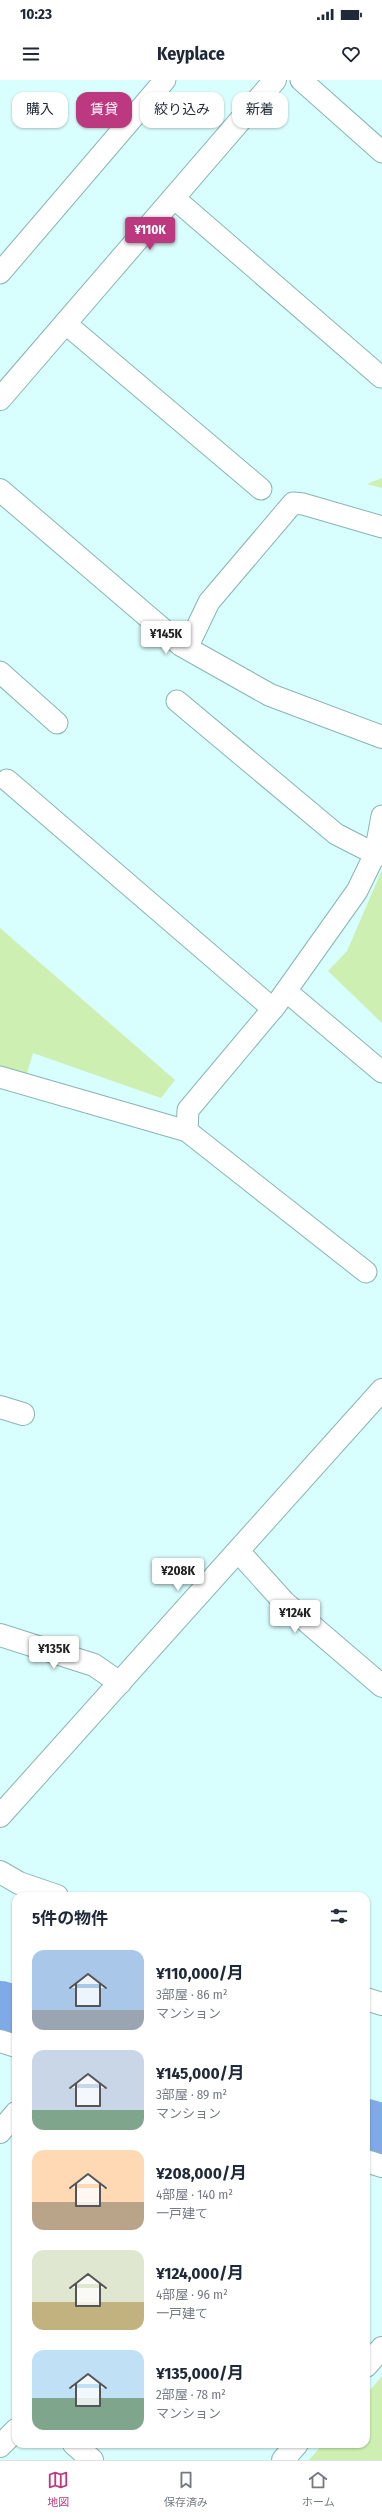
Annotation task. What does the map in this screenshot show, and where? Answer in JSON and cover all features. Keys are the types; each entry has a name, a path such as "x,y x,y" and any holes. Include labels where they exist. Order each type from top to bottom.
{"street":[{"path":"0,399 275,80"},
{"path":"0,490 187,648 270,695 382,737"},
{"path":"0,1816 382,1390"},
{"path":"0,1407 23,1414"},
{"path":"238,1552 284,1602 382,1686"},
{"path":"0,1635 94,1665 120,1683"},
{"path":"0,1872 19,1883 45,1892"},
{"path":"370,2000 382,2004"},
{"path":"0,2041 12,2045"},
{"path":"0,2132 12,2118"},
{"path":"370,2162 382,2166"},
{"path":"370,2362 382,2348"},
{"path":"0,2446 12,2434"},
{"path":"78,2448 92,2460"},
{"path":"283,2460 294,2448"}],"lane":[{"path":"0,273 165,80"},
{"path":"301,80 382,152"},
{"path":"174,198 381,377"},
{"path":"65,324 261,490"},
{"path":"187,648 209,602 293,503 303,504 382,527"},
{"path":"0,672 57,723"},
{"path":"177,701 336,834 380,856"},
{"path":"6,780 273,1009"},
{"path":"187,1131 188,1110 273,1009 357,891 380,856 382,816"},
{"path":"286,991 382,1072"},
{"path":"0,1077 187,1131 366,1272"}],"green space":[{"path":"382,478 382,488 367,484"},
{"path":"382,870 382,1023 328,971 347,951"},
{"path":"0,928 175,1080 161,1098 33,1053 25,1080 0,1072"},
{"path":"382,2376 382,2460 309,2460 320,2448 370,2448 370,2390"}],"waterway":[{"path":"0,2013 12,2017"},
{"path":"370,2132 382,2136"}]}
